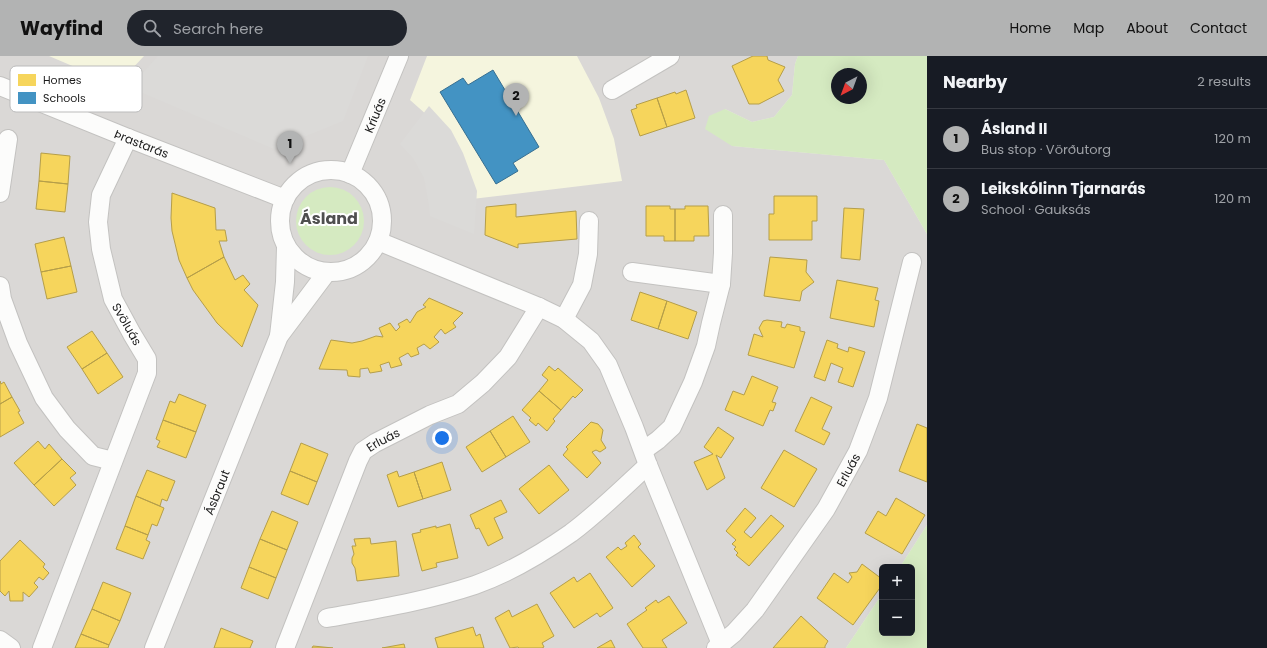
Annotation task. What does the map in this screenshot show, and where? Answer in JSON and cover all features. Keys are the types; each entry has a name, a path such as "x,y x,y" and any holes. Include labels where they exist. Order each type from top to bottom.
{"street":[{"name":"Kríuás","path":"350,174 399,56"},
{"path":"612,90 670,56"},
{"name":"Þrastarás","path":"0,86 10,90"},
{"name":"Þrastarás","path":"64,112 285,199"},
{"name":"Svöluás","path":"42,648 147,370 147,359 113,299 101,249 98,222 101,196 128,138"},
{"path":"0,193 8,139"},
{"path":"336,171 350,174 364,183 374,195 380,210 382,225 378,241 370,254 358,265 343,271 327,272 311,268 297,260 286,247 281,232 280,215 285,199 294,186 306,177 321,172 336,171"},
{"path":"327,618 407,604 439,596 506,572 542,552 572,532 603,506 646,457 658,440 672,427 693,382 706,346 710,323 721,284 723,253 722,215"},
{"path":"564,320 582,286 588,254 589,222"},
{"name":"Erluás","path":"378,241 539,307 564,320 591,341 608,365 646,457 718,646 734,633 755,610 806,539 826,509 858,451 878,398 912,262"},
{"name":"Ásbraut","path":"279,336 285,282 286,247"},
{"name":"Ásbraut","path":"154,648 279,336 327,272"},
{"path":"632,272 721,284"},
{"path":"0,286 2,299 18,343 44,398 67,429 93,456 113,461"},
{"name":"Erluás","path":"285,648 363,451 375,443 430,415 458,404 483,383 508,357 539,307"},
{"path":"0,640 11,648"}],"shaded area":[{"path":"0,56 798,56 795,64 792,95 774,117 752,122 725,109 732,146 884,160 927,234 927,525 902,564 879,564 879,598 846,648 0,648"},
{"path":"49,56 144,56 135,66 72,66"},
{"path":"158,56 368,56 343,121 274,149 142,93 142,74"},
{"path":"427,56 577,56 599,98 614,139 622,181 472,199 445,131 410,100"},
{"path":"429,106 451,130 463,153 477,191 474,234 430,216 424,178 413,158 400,144"}],"green space":[{"path":"798,56 927,56 927,234 884,160 732,146 705,129 709,116 725,109 752,122 774,117 792,95 795,64"},
{"path":"330,187 343,189 354,197 362,208 364,221 362,234 354,245 343,253 330,255 317,253 306,245 298,234 296,221 298,208 306,197 317,189"},
{"path":"927,525 927,648 846,648 879,598 879,636 915,636 915,564 902,564"}],"building: Homes":[{"path":"753,56 767,56 768,60 785,67 778,80 784,91 759,104 749,104 732,66"},
{"path":"686,90 695,118 667,127 657,98"},
{"path":"657,98 667,127 640,136 631,110 637,108 636,105"},
{"path":"41,153 70,156 68,184 39,181"},
{"path":"39,181 68,184 65,212 36,209"},
{"path":"172,193 215,208 216,230 225,230 227,241 219,241 224,257 187,278 179,260 172,231"},
{"path":"774,196 817,196 817,221 812,221 812,240 769,240 769,214 774,214"},
{"path":"516,204 516,217 576,211 577,239 518,244 518,248 485,235 486,207"},
{"path":"646,206 670,206 670,209 675,209 675,241 664,241 664,236 646,236"},
{"path":"685,206 708,206 709,236 694,236 694,241 675,241 675,209 685,209"},
{"path":"844,208 864,209 860,260 841,258"},
{"path":"64,237 71,266 41,272 35,244"},
{"path":"224,257 235,280 243,275 250,284 244,290 258,305 242,347 217,323 193,290 187,278"},
{"path":"770,257 807,260 806,272 814,282 802,291 800,301 764,296"},
{"path":"71,266 77,292 47,299 41,272"},
{"path":"837,280 878,288 875,300 879,301 874,327 830,318"},
{"path":"640,292 667,301 658,329 631,320"},
{"path":"429,298 463,313 453,323 456,327 445,334 441,329 434,337 439,342 430,349 424,344 417,348 419,354 411,357 408,353 399,358 402,365 391,368 389,362 380,365 382,371 370,373 368,368 360,369 360,377 348,376 347,370 319,369 331,340 352,343 376,336 383,337 379,328 390,323 396,331 400,327 398,324 407,319 410,323 417,312 426,307 423,305"},
{"path":"667,301 697,312 688,339 658,329"},
{"path":"767,320 782,322 781,327 785,328 787,324 800,327 800,331 805,332 794,368 748,355 754,334 763,337 759,328 763,321"},
{"path":"92,331 107,353 82,369 67,347"},
{"path":"827,340 838,344 837,348 848,352 849,347 865,352 853,387 838,382 843,368 831,363 825,381 814,377"},
{"path":"107,353 123,377 98,394 82,369"},
{"path":"549,366 555,371 558,368 583,390 575,398 573,396 561,410 539,391 548,380 542,375"},
{"path":"752,376 778,387 772,402 776,403 773,411 770,410 763,426 725,410 733,391 744,395"},
{"path":"0,381 1,384 4,382 12,397 0,404"},
{"path":"539,391 561,410 553,419 555,421 547,431 538,423 536,426 529,420 531,418 522,410"},
{"path":"179,394 206,405 196,432 163,420 170,401 175,403"},
{"path":"12,397 20,411 18,412 24,423 0,437 0,404"},
{"path":"811,397 832,407 822,429 830,433 824,445 795,431"},
{"path":"513,416 530,442 506,457 490,431"},
{"path":"163,420 196,432 186,458 157,447 160,441 156,439"},
{"path":"591,422 598,424 603,430 601,440 606,448 600,452 596,450 592,452 601,463 587,478 563,455 568,449 566,447"},
{"path":"917,424 927,428 927,482 899,471"},
{"path":"718,427 734,438 721,458 716,455 725,478 707,490 694,462 713,454 704,447"},
{"path":"490,431 506,457 482,472 466,447"},
{"path":"38,441 45,449 49,444 62,459 34,485 14,463"},
{"path":"301,443 328,454 317,482 290,471"},
{"path":"784,450 817,469 794,507 761,488"},
{"path":"62,459 76,473 70,478 76,485 54,506 34,485"},
{"path":"442,462 451,490 423,499 414,472"},
{"path":"549,465 569,490 539,514 519,489"},
{"path":"147,470 175,481 167,501 162,499 160,506 136,496"},
{"path":"290,471 317,482 308,505 281,494"},
{"path":"397,471 399,477 414,472 423,499 398,507 387,475"},
{"path":"136,496 164,508 157,526 152,524 148,535 125,526"},
{"path":"896,498 925,515 902,554 865,533 878,511 886,516"},
{"path":"501,500 507,512 494,518 503,538 488,546 479,528 476,529 470,515"},
{"path":"745,508 756,518 744,532 751,538 771,515 784,526 749,566 736,555 738,553 734,549 736,547 732,544 736,540 726,531"},
{"path":"272,511 298,522 287,550 260,539"},
{"path":"450,524 458,558 436,563 437,567 422,571 412,534 421,532 420,530"},
{"path":"125,526 148,535 146,540 150,542 143,559 116,549"},
{"path":"634,535 641,544 638,547 655,566 632,587 606,557 618,547 621,550 627,546 625,543"},
{"path":"370,538 371,544 396,541 399,576 357,581 355,568 352,563 354,554 352,546 356,546 354,539"},
{"path":"260,539 287,550 276,578 249,567"},
{"path":"20,540 45,564 43,567 49,573 43,580 39,577 34,583 38,587 29,597 23,592 23,601 10,601 9,591 5,596 0,591 0,561"},
{"path":"862,564 879,577 879,589 853,625 817,598 834,573 848,583 852,577 849,573 857,572"},
{"path":"249,567 276,578 268,599 241,588"},
{"path":"590,573 613,608 600,617 597,613 574,628 550,593 574,577 577,582"},
{"path":"103,582 131,593 120,621 92,609"},
{"path":"669,596 687,623 662,640 667,648 643,648 627,624 647,610 645,608 656,600 658,603"},
{"path":"537,604 554,636 542,643 544,647 542,648 510,648 495,618 509,610 512,617"},
{"path":"92,609 120,621 109,645 81,634"},
{"path":"801,616 828,641 825,648 773,648"},
{"path":"473,627 476,636 480,634 484,648 438,648 435,638"},
{"path":"221,628 253,641 250,648 214,648"},
{"path":"81,634 109,645 108,648 75,648"},
{"path":"611,640 615,648 597,648"},
{"path":"404,644 405,648 382,648"},
{"path":"313,646 333,648 312,648"}],"building: Schools":[{"path":"493,70 539,147 513,163 518,171 496,184 440,92 463,78 468,85"}],"place":[{"name":"Leikskólinn Tjarnarás","path":"516,116"},
{"name":"Ásland II","path":"290,164"}],"district":[{"name":"Ásland","path":"329,218"}]}
